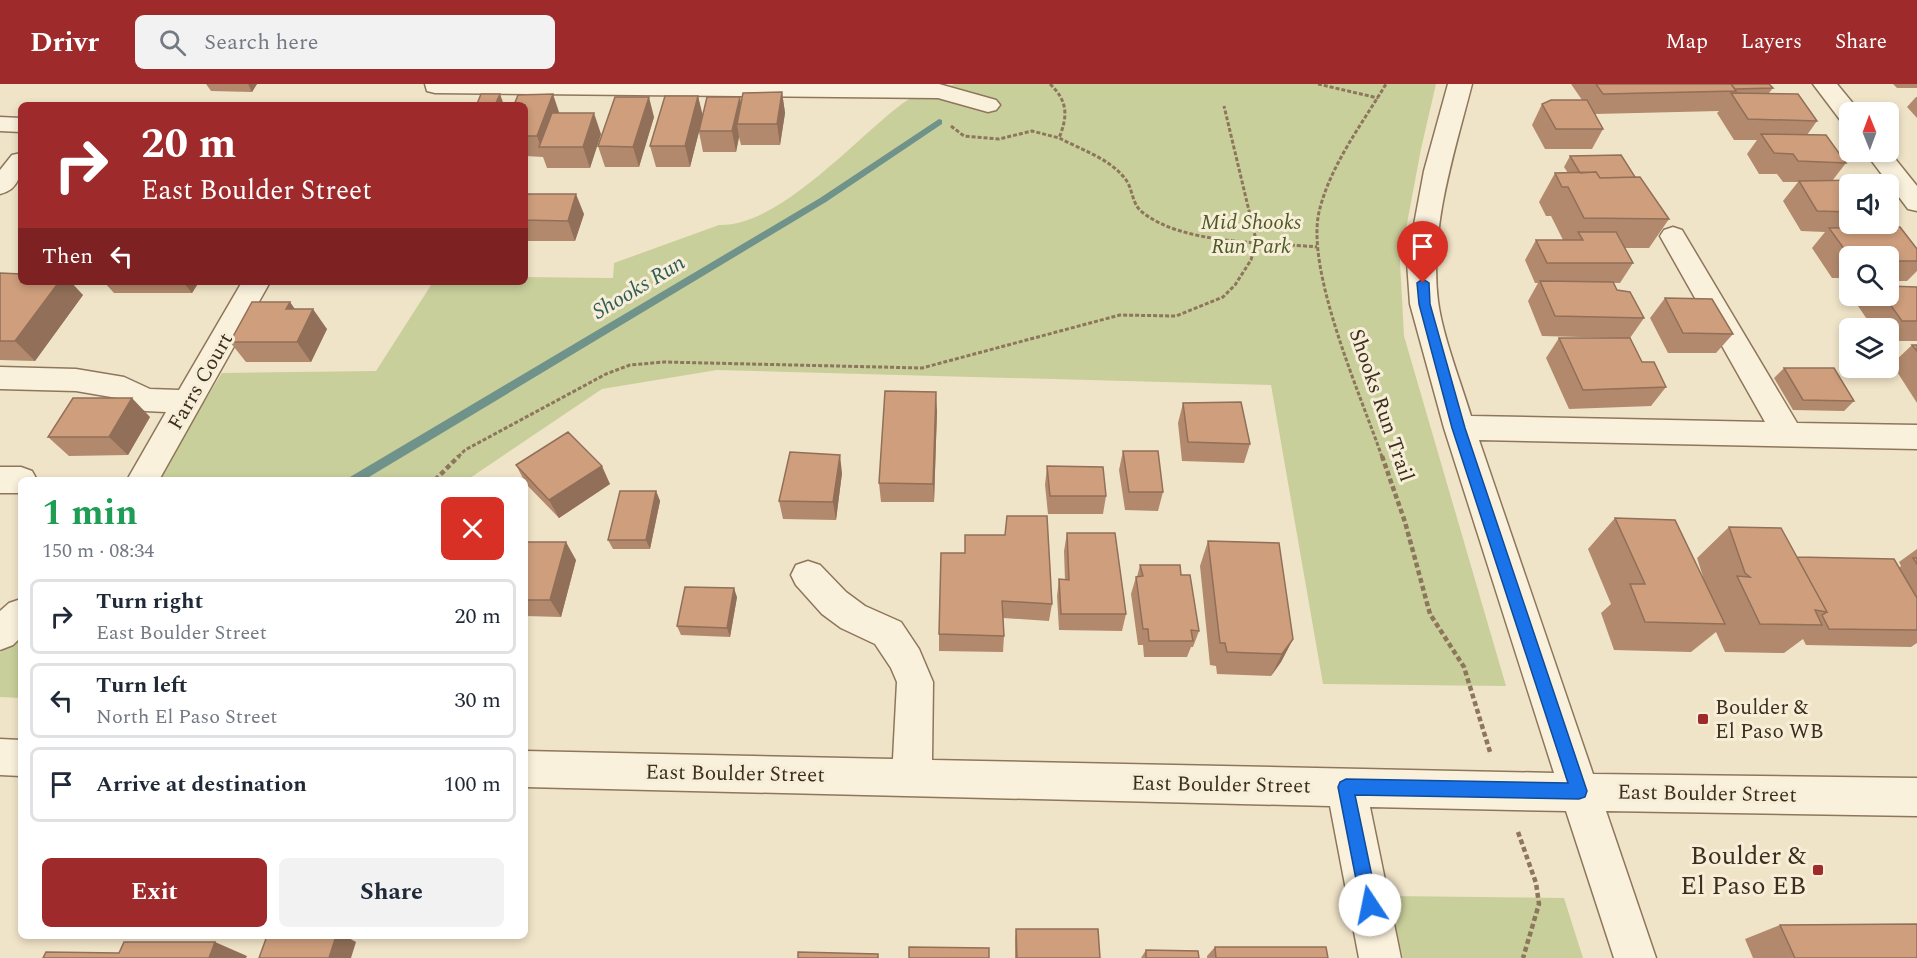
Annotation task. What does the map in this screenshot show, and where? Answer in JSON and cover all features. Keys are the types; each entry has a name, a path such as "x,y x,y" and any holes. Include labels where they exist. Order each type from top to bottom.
{"street":[{"path":"1460,84 1437,171 1422,262 1424,304 1459,428 1635,958"},
{"path":"1825,84 1839,102"},
{"path":"432,92 939,91 988,105"},
{"path":"0,124 18,125"},
{"path":"1885,162 1917,203"},
{"path":"0,186 18,165"},
{"path":"1672,236 1788,435"},
{"name":"Farrs Court","path":"145,477 254,285"},
{"path":"0,378 76,380 124,388 145,400 188,402"},
{"path":"1459,428 1917,437"},
{"path":"0,480 18,480"},
{"path":"808,575 834,603 853,616 888,633 906,660 915,682 912,777"},
{"path":"0,634 18,617"},
{"path":"0,757 18,758"},
{"name":"East Boulder Street","path":"528,769 1916,800"},
{"path":"1346,787 1380,958"}],"path":[{"path":"1050,84 1066,103 1067,119 1059,138 1110,165 1127,183 1138,210 1163,226 1199,235 1317,247"},
{"path":"1318,84 1378,98"},
{"name":"Shooks Run Trail","path":"1386,84 1334,172 1319,210 1317,247 1325,293 1402,512 1430,614 1464,668 1485,739"},
{"path":"438,477 465,450 606,374 630,365 664,362 922,369 1120,315 1176,316 1196,310 1223,297 1235,285 1251,260 1256,240 1224,106"},
{"path":"1523,958 1524,945 1538,911 1537,890 1530,867"}],"green space":[{"name":"Mid Shooks Run Park","path":"955,84 1436,84 1400,261 1404,336 1506,686 1323,684 1271,385 717,370 602,389 471,477 158,477 222,373 376,371 431,285 528,285 528,277 613,278 614,263 719,225 742,222 766,212 816,178 903,103 921,94"},
{"path":"18,635 18,698 0,697 0,653"},
{"path":"1388,896 1564,898 1583,958 1403,958"}],"building":[{"path":"1596,84 1731,84 1736,91 1603,94"},
{"path":"1731,84 1769,84 1773,88 1735,89"},
{"path":"782,92 777,124 737,124 743,93"},
{"path":"1731,93 1798,94 1817,121 1748,119"},
{"path":"481,94 500,94 496,102 478,102"},
{"path":"553,94 537,136 528,136 528,102 515,102 518,95"},
{"path":"665,96 698,96 685,146 650,146"},
{"path":"615,97 649,97 633,147 598,146"},
{"path":"707,97 740,97 732,131 699,131"},
{"path":"1551,100 1587,100 1603,129 1556,129 1542,104"},
{"path":"552,113 594,113 583,147 539,147"},
{"path":"1761,134 1826,135 1839,153 1839,162 1846,163 1798,161 1793,154 1774,153"},
{"path":"1621,155 1635,177 1600,178 1596,172 1580,173 1570,156"},
{"path":"1596,172 1600,178 1640,177 1669,219 1584,218 1568,187 1562,187 1555,173"},
{"path":"1839,180 1839,212 1817,211 1799,181"},
{"path":"528,194 576,194 568,221 528,220"},
{"path":"1899,227 1917,249 1917,261 1899,261 1899,246 1842,246 1829,228 1839,228 1839,234 1899,234"},
{"path":"1578,232 1616,232 1633,263 1547,263 1536,240 1583,240"},
{"path":"0,273 18,274 18,285 57,285 15,341 0,341"},
{"path":"1540,281 1613,282 1617,290 1630,292 1644,318 1555,316"},
{"path":"1899,286 1917,287 1917,321 1902,321 1891,306 1899,306"},
{"path":"1665,298 1712,299 1733,334 1683,333"},
{"path":"252,302 290,302 286,309 313,309 297,342 230,342"},
{"path":"1559,338 1630,338 1642,362 1654,362 1666,387 1583,390"},
{"path":"1784,368 1834,368 1854,401 1803,400"},
{"path":"885,391 936,392 933,484 879,483"},
{"path":"73,398 132,398 109,437 48,437"},
{"path":"1241,402 1250,444 1188,442 1183,403"},
{"path":"568,432 602,466 549,500 516,465"},
{"path":"1123,451 1158,451 1163,492 1129,492"},
{"path":"790,452 840,455 833,502 779,501"},
{"path":"1047,466 1103,467 1106,496 1050,496"},
{"path":"620,491 656,491 646,540 608,540"},
{"path":"1007,516 1047,516 1052,604 1002,601 1004,636 939,634 941,553 965,553 965,535 1005,535"},
{"path":"1615,518 1675,520 1725,624 1645,622 1630,584 1645,584"},
{"path":"1729,527 1781,528 1827,612 1815,610 1822,625 1760,624 1737,576 1750,577 1745,573"},
{"path":"1067,533 1115,533 1126,614 1061,614 1059,579 1069,580"},
{"path":"1208,541 1279,543 1293,639 1282,654 1227,652 1225,643 1220,643"},
{"path":"528,542 566,542 550,600 528,600"},
{"path":"1797,557 1894,559 1917,598 1917,630 1829,629 1822,615 1827,612"},
{"path":"1140,565 1180,565 1181,575 1190,575 1199,631 1191,630 1193,641 1149,641 1148,629 1143,629 1136,577 1143,576"},
{"path":"685,587 734,588 727,628 677,626"},
{"path":"1917,924 1917,958 1795,958 1780,925"},
{"path":"1016,929 1098,929 1100,958 1017,958"},
{"path":"266,939 335,939 329,958 259,958"},
{"path":"124,942 215,942 209,958 43,958 46,952 119,953"},
{"path":"909,947 989,948 989,958 909,958"},
{"path":"1215,947 1326,947 1328,958 1216,958"},
{"path":"1146,950 1198,951 1199,958 1146,958"},
{"path":"798,952 878,954 878,958 798,958"}],"waterway":[{"name":"Shooks Run","path":"359,477 823,200 939,122"}],"place":[{"name":"Boulder & El Paso WB","path":"1703,719"},
{"name":"Boulder & El Paso EB","path":"1818,870"}],"route":[{"path":"1370,905 1346,787 1579,791 1459,428 1424,304 1423,283"}]}
